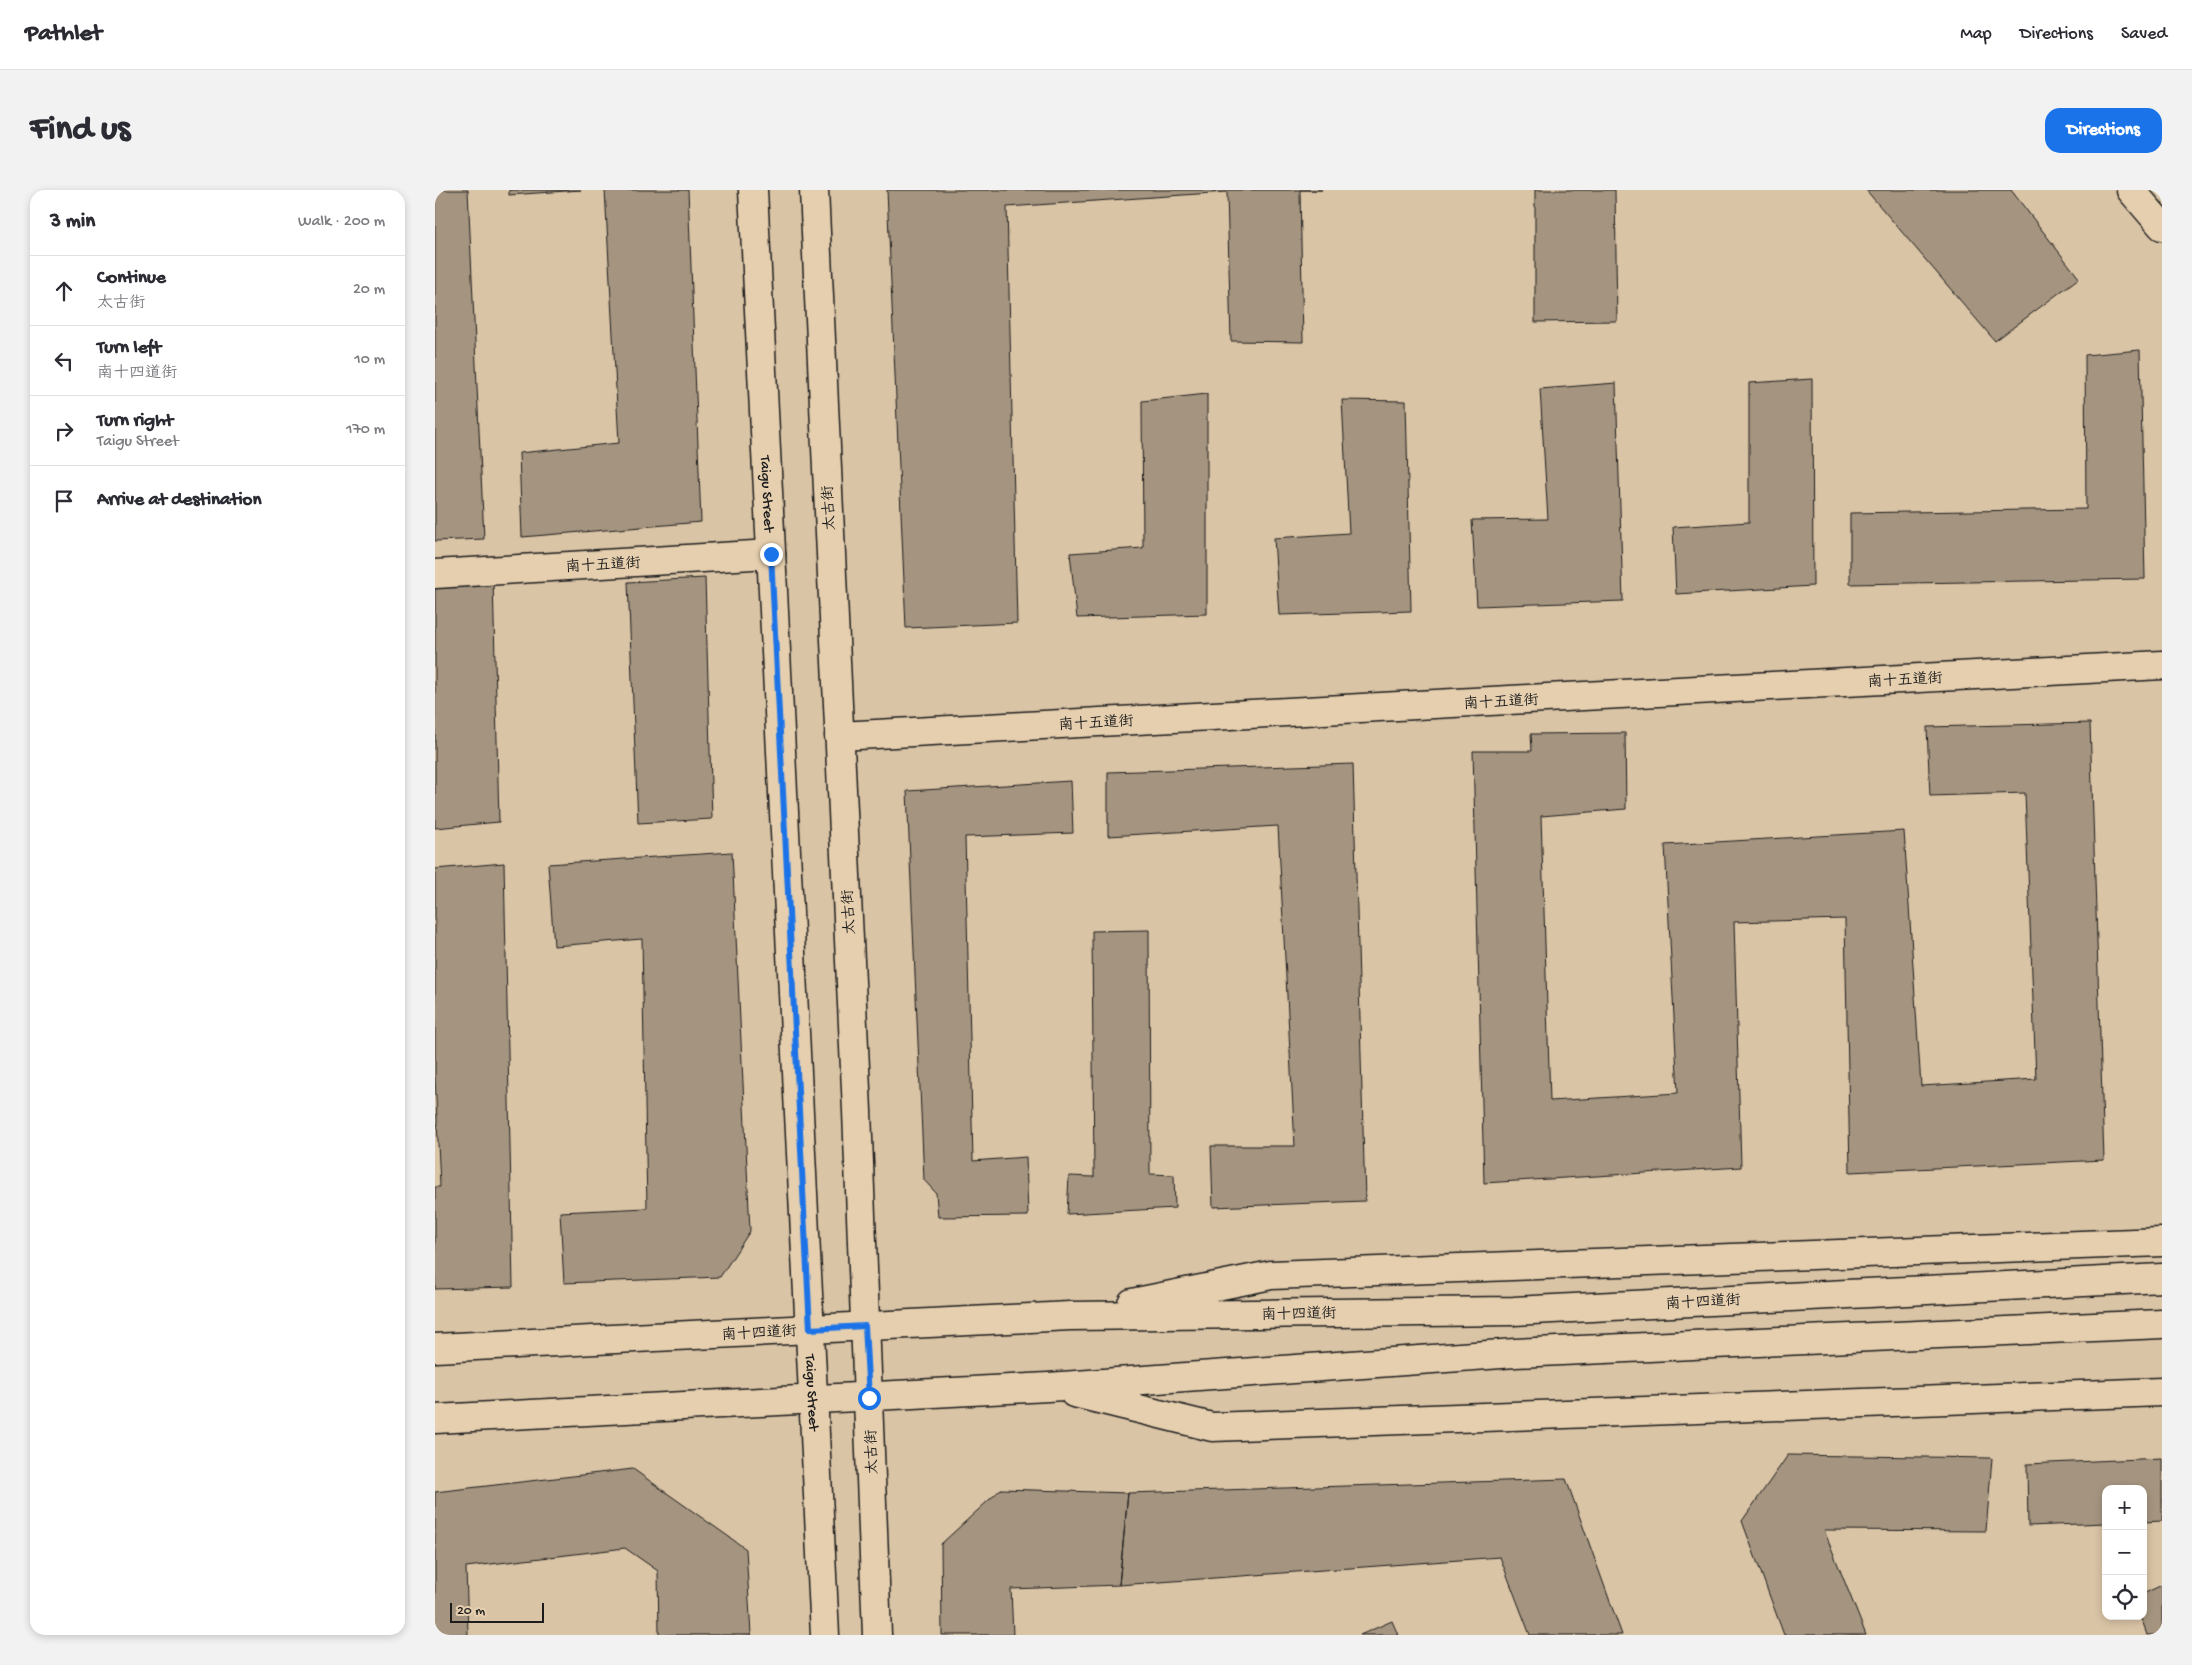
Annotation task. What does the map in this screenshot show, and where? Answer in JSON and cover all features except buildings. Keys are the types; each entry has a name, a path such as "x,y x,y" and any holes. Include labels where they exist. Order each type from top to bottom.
{"main road":[{"name":"Taigu Street","path":"753,190 825,1635"},
{"name":"太古街","path":"813,190 869,1398 877,1635"},
{"path":"2131,190 2162,226"},
{"name":"南十五道街","path":"435,574 771,554"},
{"name":"南十五道街","path":"839,736 2162,666"},
{"path":"1070,1316 1271,1275 2162,1242"},
{"name":"南十四道街","path":"435,1348 1070,1316 1514,1311 2162,1278"},
{"path":"435,1420 1048,1387 1515,1353 2162,1324"},
{"path":"1048,1387 1212,1427 2162,1392"}],"route":[{"path":"771,554 810,1329 865,1326 869,1398"}]}
